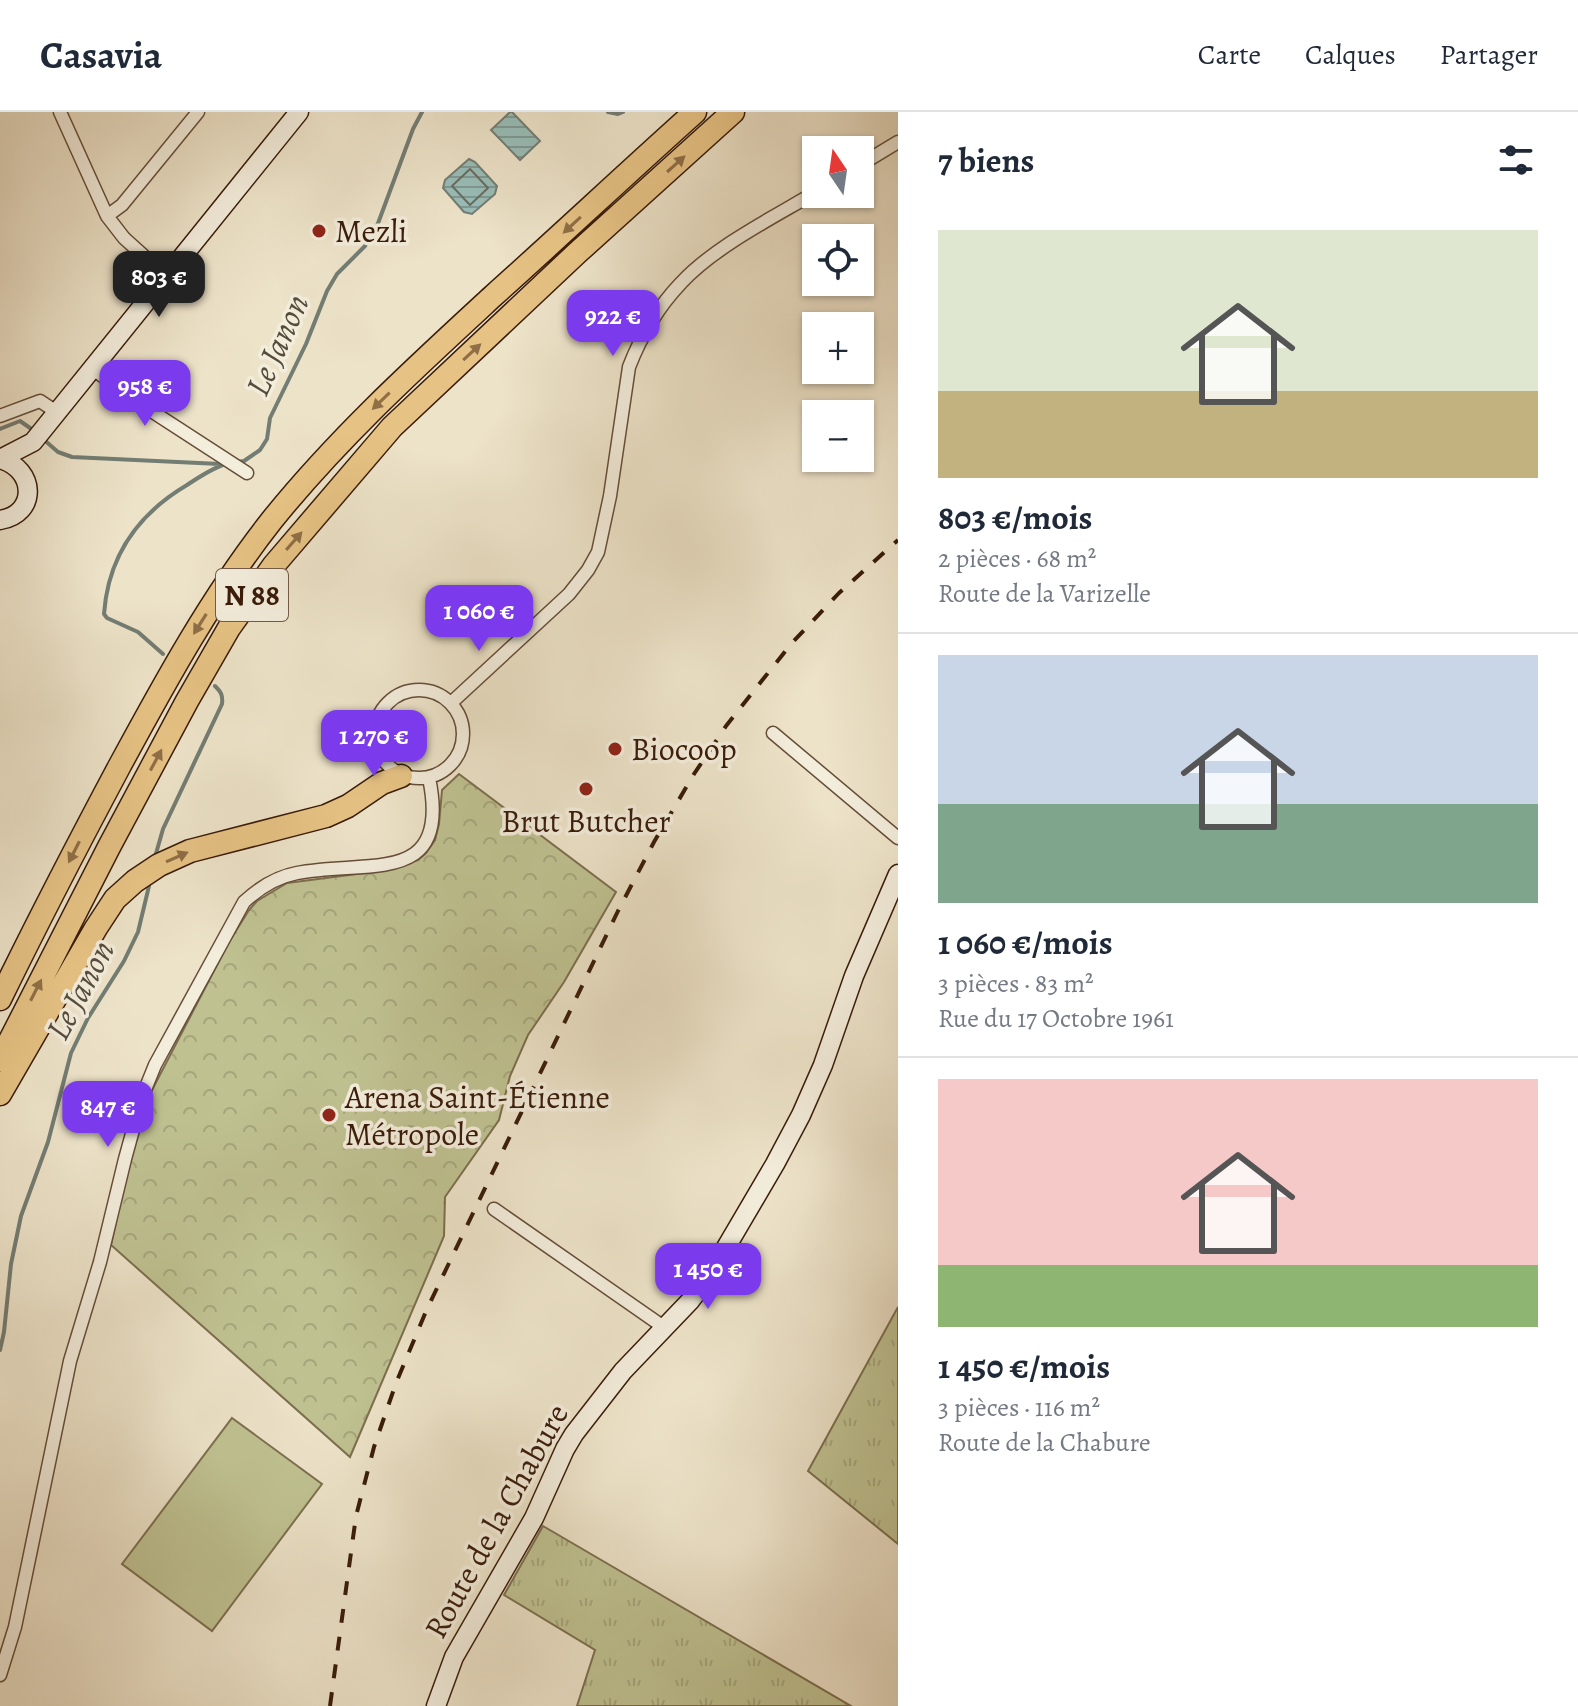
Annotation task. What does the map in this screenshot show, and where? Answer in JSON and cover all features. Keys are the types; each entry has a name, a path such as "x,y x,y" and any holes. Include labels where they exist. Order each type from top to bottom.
{"highway":[{"name":"N 88","path":"0,999 79,842 170,674 214,601 271,522 304,481 399,383 695,112"},
{"name":"N 88","path":"0,1060 187,701 229,628 274,565 392,427 733,112"},
{"path":"0,1094 96,928 115,899 135,881 159,865 190,851 326,816 348,806 382,783 401,776"}],"main road":[{"path":"0,459 17,452 39,435 58,413 299,112"},
{"path":"0,520 15,514 22,507 27,492 27,459 39,435"},
{"path":"0,459 19,468 25,477"},
{"name":"Route de la Chabure","path":"436,1706 454,1657 534,1518 565,1449 623,1371 690,1301 711,1273 775,1164 823,1065 854,976 898,874"}],"street":[{"path":"60,112 107,216 124,238 166,276"},
{"path":"107,216 122,205 198,112"},
{"path":"874,157 898,142"},
{"path":"451,703 569,594 598,552 610,496 629,367 664,302 683,280 704,263 802,200"},
{"path":"93,369 136,401 244,470"},
{"path":"0,416 40,401 58,413"},
{"path":"412,690 438,694 451,703 459,713 463,728 457,757 447,768 429,778 401,776 393,771 378,753 374,733 379,713 392,698 412,690"},
{"path":"773,733 898,838"},
{"path":"0,1675 15,1627 70,1361 100,1262 131,1135 155,1065 244,902 266,884 295,873 385,865 416,854 430,831 432,800 429,778"},
{"path":"494,1209 665,1328"}],"green space":[{"path":"459,774 616,892 564,982 528,1035 510,1076 499,1120 445,1197 444,1236 350,1457 111,1245 130,1156 151,1092 229,942 249,910 257,901 287,883 388,870 418,860 435,840 442,790"},
{"path":"898,1307 898,1544 808,1471"},
{"path":"232,1418 322,1484 212,1631 122,1564"},
{"path":"543,1526 851,1706 577,1706 595,1650 504,1595"}],"water":[{"path":"510,112 540,141 520,160 491,130"},
{"path":"469,159 497,186 495,194 472,214 464,212 443,188 445,180"}],"waterway":[{"name":"Le Janon","path":"237,462 260,450 267,439 270,418 306,344 327,291 337,274 365,246 377,226 422,112"},
{"name":"Le Janon","path":"608,112 623,112"},
{"path":"0,429 20,421 33,430"},
{"path":"43,439 58,452 72,457 220,464"},
{"name":"Le Janon","path":"163,654 138,632 104,614 112,574 129,539 154,509 196,479 225,464"},
{"name":"Le Janon","path":"155,857 163,829 222,704 221,694 215,686"},
{"name":"Le Janon","path":"0,1350 11,1264 21,1216 48,1142 71,1053 138,932 149,886"}],"railway":[{"path":"330,1706 356,1516 374,1447 396,1383 427,1309 618,911 654,842 726,726 791,644 839,593 898,540"}],"place":[{"name":"Mezli","path":"319,231"},
{"name":"Biocoop","path":"615,749"},
{"name":"Brut Butcher","path":"586,789"},
{"name":"Arena Saint-Étienne Métropole","path":"329,1115"}]}
